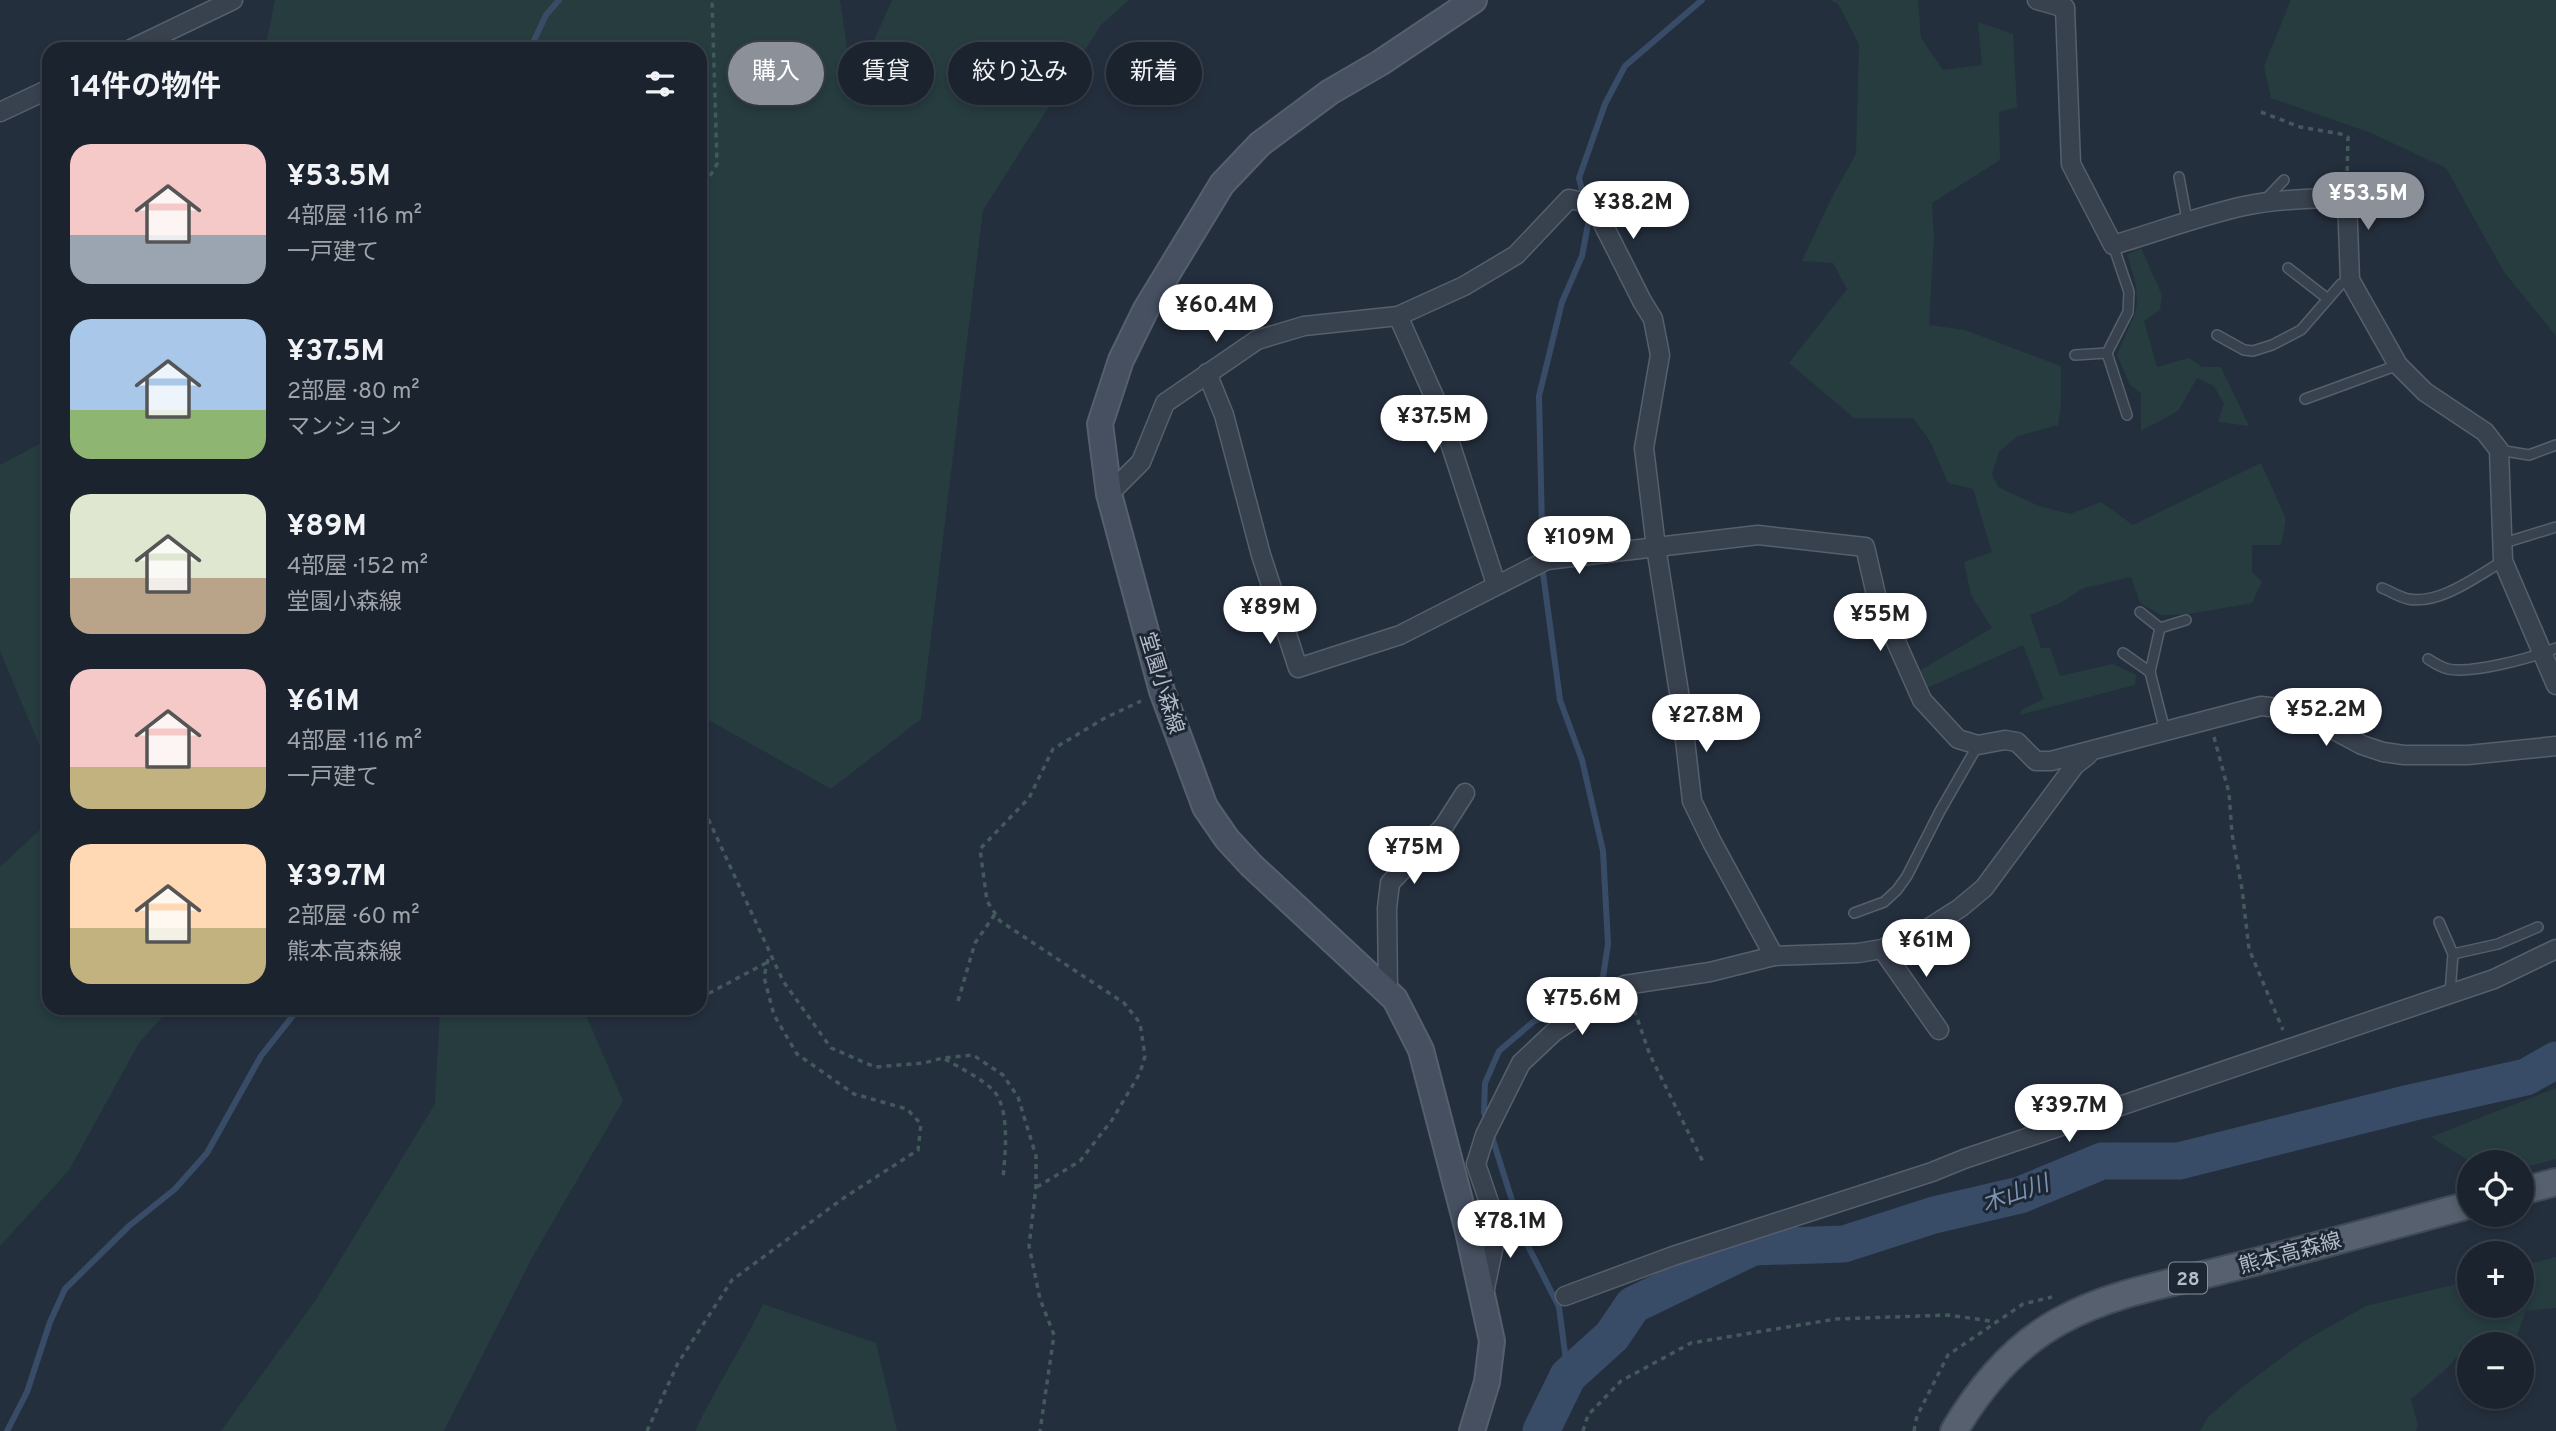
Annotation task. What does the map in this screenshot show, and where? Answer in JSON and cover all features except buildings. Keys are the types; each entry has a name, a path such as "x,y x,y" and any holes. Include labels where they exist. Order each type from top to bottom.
{"main road":[{"name":"堂園小森線","path":"1472,1431 1487,1382 1492,1341 1484,1297 1421,1050 1395,999 1251,865 1227,839 1205,807 1162,691 1109,494 1100,424 1121,360 1146,309 1222,184 1259,144 1330,92 1380,63 1474,0"},
{"path":"2534,1188 2556,1182"},
{"name":"熊本高森線","path":"1954,1431 1973,1398 2011,1356 2059,1321 2124,1293 2267,1259 2457,1208"}],"street":[{"path":"146,42 233,0"},
{"path":"2036,0 2069,4 2071,164 2113,245 2187,220 2262,203 2347,198 2350,280 2398,365 2425,392 2485,432 2499,450 2503,552 2549,651 2556,685"},
{"path":"0,112 42,92"},
{"path":"1109,494 1141,462 1165,403 1257,340 1304,326 1398,316 1464,286 1516,255 1569,199 1593,204 1653,318 1660,355 1644,448 1692,801 1774,956"},
{"path":"1398,316 1437,403 1496,584"},
{"path":"1207,373 1224,415 1261,555 1298,668 1400,635 1548,560 1758,535 1865,547 1877,599 1922,701 1958,739 1978,745 2005,740 2017,743 2036,761 2064,759 2261,706 2288,709 2306,715 2362,745 2404,755 2468,755 2556,746"},
{"path":"1484,1297 1495,1240 1495,1220 1476,1164 1485,1135 1521,1063 1554,1032 1625,985 1710,972 1774,956 1858,953 1882,949 1927,929 1960,908 1984,888 2075,765 2094,751"},
{"path":"1388,992 1387,908 1390,883 1444,826 1465,793"},
{"path":"1882,949 1939,1030"},
{"path":"1565,1296 1673,1256 1932,1172 2494,979 2556,949"}],"lane":[{"path":"2179,177 2187,220"},
{"path":"2262,203 2284,180"},
{"path":"2113,245 2129,292 2128,312 2107,353 2127,415"},
{"path":"2288,268 2328,299"},
{"path":"2217,335 2244,350 2253,351 2272,345 2301,330 2341,284 2350,280"},
{"path":"2075,355 2107,353"},
{"path":"2305,400 2398,365"},
{"path":"2499,450 2529,455 2556,445"},
{"path":"2382,588 2409,599 2444,594 2503,552 2556,527"},
{"path":"2140,612 2160,628"},
{"path":"2160,628 2186,620"},
{"path":"2160,628 2150,672 2165,731"},
{"path":"2428,659 2444,668 2468,670 2549,651"},
{"path":"2123,653 2150,672"},
{"path":"1854,913 1884,902 1897,890 1978,745"},
{"path":"2439,922 2453,954 2450,993"},
{"path":"2453,954 2498,944 2538,927"}],"path":[{"path":"707,181 717,164 712,0"},
{"path":"2261,112 2300,127 2348,137 2347,198"},
{"path":"1036,1187 1080,1161 1112,1120 1140,1073 1145,1056 1140,1023 1124,1003 1000,921 987,901 980,849 1029,798 1053,749 1105,718 1162,691"},
{"path":"2209,720 2229,793 2232,834 2249,949 2291,1048"},
{"path":"707,816 783,981 831,1048 875,1067 973,1055 1003,1075 1018,1097 1036,1156 1036,1187 1029,1247 1040,1299 1054,1335 1040,1431"},
{"path":"958,1001 975,943 995,914"},
{"path":"647,1431 678,1363 732,1280 845,1197 918,1150 920,1125 907,1109 854,1094 797,1054 774,1015 764,976 770,953"},
{"path":"707,994 767,962"},
{"path":"1625,985 1650,1055 1703,1162"},
{"path":"943,1058 993,1090 1002,1112 1006,1134 1003,1179"},
{"path":"1914,1431 1917,1416 1948,1355 2023,1304 2054,1297"},
{"path":"1583,1431 1588,1415 1621,1381 1691,1343 1836,1319 1949,1315 1996,1322"}],"green space":[{"path":"275,0 840,0 846,42 838,42 838,105 934,105 934,42 873,42 892,0 1129,0 1101,25 1090,42 948,42 948,105 1050,105 983,210 921,719 831,789 707,719 707,42 266,42"},
{"path":"1830,0 1918,0 1921,38 1943,70 1982,65 1978,22 2013,34 2017,107 1999,112 2000,160 1932,203 1934,237 1929,325 1965,330 2061,366 2058,425 2018,436 1999,452 1992,474 1998,487 2039,506 2070,514 2101,502 2133,525 2261,463 2286,519 2281,545 2252,545 2252,572 2262,582 2252,603 2189,614 2161,615 2140,603 2131,577 2084,588 2060,603 2030,615 2041,648 2050,648 2060,676 2113,664 2136,675 2135,685 2019,715 2023,709 2044,699 2023,645 1927,688 1919,671 1992,628 1971,595 1964,562 1992,552 1973,489 1948,483 1930,441 1913,418 1854,418 1789,363 1847,289 1833,263 1802,261 1856,154 1859,44 1838,4"},
{"path":"2291,0 2556,0 2556,336 2504,272 2446,168 2371,133 2271,98 2264,66"},
{"path":"2141,248 2162,295 2160,310 2144,321 2157,367 2189,358 2202,367 2221,367 2249,426 2218,422 2224,404 2214,386 2197,378 2178,411 2141,431 2141,393 2130,385 2117,355 2134,316 2137,298 2127,255"},
{"path":"42,443 42,751 0,651 0,465"},
{"path":"42,827 42,1015 164,1015 139,1043 69,1170 0,1246 0,867"},
{"path":"440,1015 586,1015 623,1101 533,1256 444,1431 221,1431 315,1301 435,1104"},
{"path":"2556,1088 2556,1159 2534,1165 2534,1150 2457,1150 2457,1153 2431,1137"},
{"path":"2556,1257 2556,1308 2534,1310 2534,1263"},
{"path":"2457,1284 2457,1318 2523,1318 2518,1332 2457,1332 2457,1357 2411,1399 2418,1427 2415,1431 2200,1431 2208,1417 2245,1385 2303,1342 2366,1306"},
{"path":"763,1304 876,1343 897,1431 695,1431"}],"waterway":[{"path":"533,42 546,15 559,0"},
{"path":"1487,1121 1484,1112 1485,1083 1499,1051 1533,1022 1578,1000 1603,977 1608,944 1603,851 1582,760 1560,700 1543,573 1539,396 1562,302 1582,256 1589,219 1579,178 1605,104 1625,66 1702,0"},
{"path":"7,1431 27,1392 50,1322 65,1289 129,1226 175,1189 207,1153 261,1056 293,1015"},
{"name":"木山川","path":"1541,1431 1568,1376 1612,1336 1633,1305 1753,1247 1844,1244 1934,1215 2020,1195 2102,1161 2179,1161 2526,1077 2556,1060"},
{"path":"1491,1134 1524,1238 1559,1307 1568,1376"}]}
